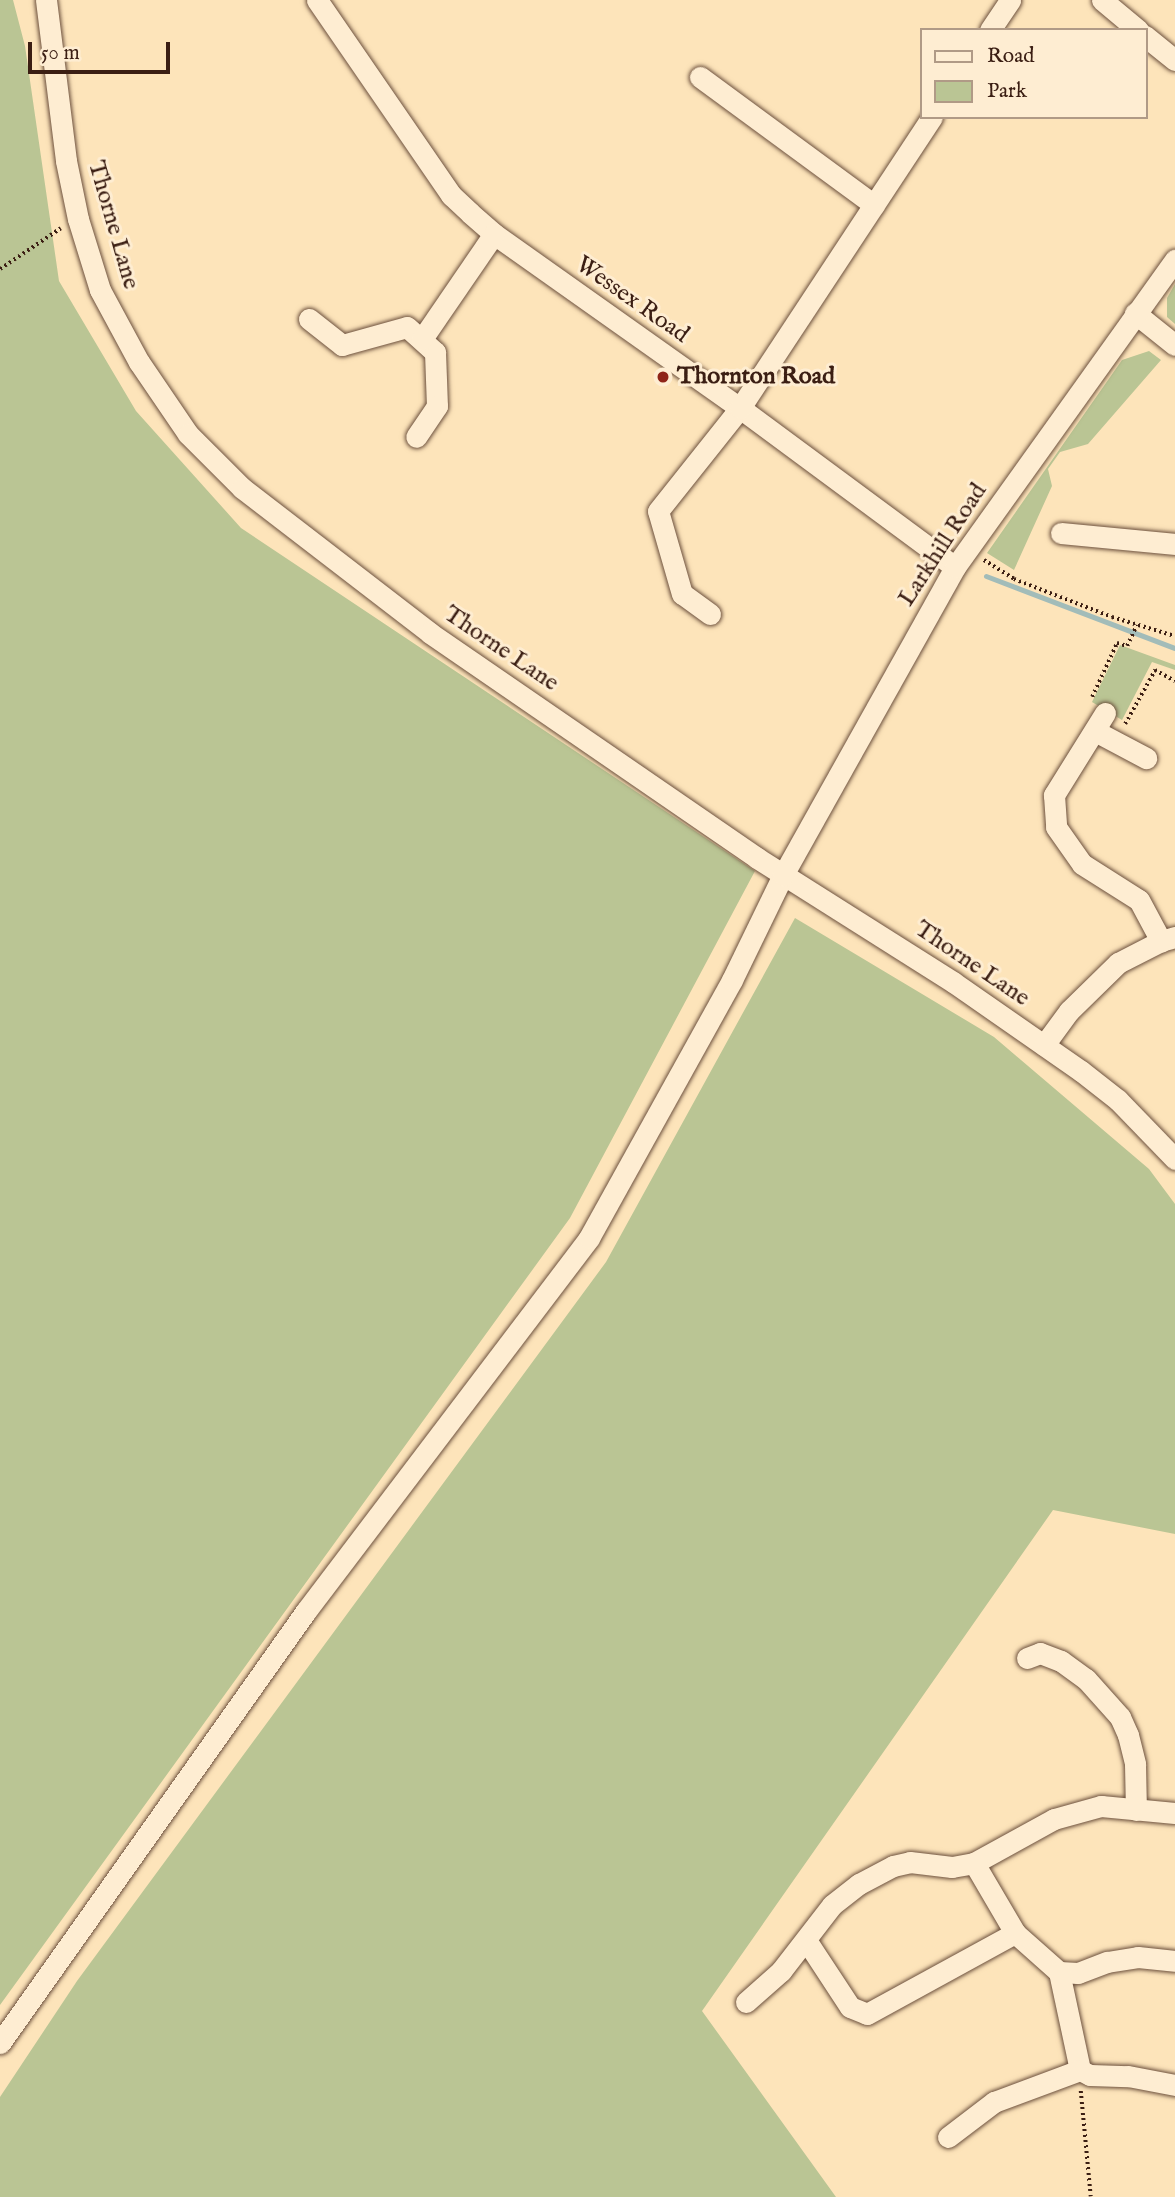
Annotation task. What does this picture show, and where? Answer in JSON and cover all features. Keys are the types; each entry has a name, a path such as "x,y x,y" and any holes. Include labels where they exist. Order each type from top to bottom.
{"street":[{"name":"Thorne Lane","path":"46,0 66,161 78,219 100,290 139,362 188,434 242,488 430,633 783,876 932,968 1044,1045 1118,1100 1175,1159"},
{"name":"Wessex Road","path":"317,0 451,195 494,234 740,408 961,558"},
{"path":"991,28 1010,0"},
{"path":"1102,0 1136,28"},
{"path":"1147,38 1175,60"},
{"path":"700,77 874,205"},
{"path":"710,614 682,594 658,511 740,408 931,119"},
{"path":"422,339 494,234"},
{"name":"Larkhill Road","path":"0,2043 306,1611 589,1238 732,980 783,876 961,558 1175,260"},
{"path":"1135,313 1175,345"},
{"path":"309,319 342,345 407,327 435,352 437,406 416,437"},
{"path":"1061,533 1175,544"},
{"path":"1044,1045 1069,1011 1118,963 1168,939 1139,900 1082,864 1055,827 1054,795 1100,722 1146,758"},
{"path":"1027,1658 1040,1653 1061,1661 1093,1686 1119,1717 1128,1735 1135,1764 1136,1810"},
{"path":"746,2002 781,1971 820,1919 845,1893 893,1866 910,1862 952,1867 974,1863 1054,1819 1101,1806 1175,1813"},
{"path":"974,1863 1015,1933 1059,1972 1080,2070"},
{"path":"806,1940 850,2007 867,2014 1015,1933"},
{"path":"1059,1972 1078,1973 1107,1962 1138,1956 1175,1961"},
{"path":"948,2137 994,2102 1080,2070 1090,2075 1128,2076 1175,2085"}],"path":[{"path":"0,269 78,219"},
{"path":"961,558 1136,627 1175,636"},
{"path":"1100,722 1088,704 1117,643 1128,646 1136,627"},
{"path":"1125,724 1155,670 1175,681"},
{"path":"1080,2070 1090,2197"}],"green space":[{"path":"0,0 13,0 25,46 59,281 136,411 241,528 755,871 570,1218 0,2005"},
{"path":"1175,284 1175,324 1167,317 1167,298"},
{"path":"1149,351 1161,360 1088,444 1060,452 1048,469 1052,486 1014,570 987,553 1122,360"},
{"path":"1120,645 1175,665 1175,670 1152,662 1122,720 1092,702"},
{"path":"795,918 994,1037 1149,1169 1175,1204 1175,1534 1053,1510 702,2011 836,2197 0,2197 0,2097 77,1981 606,1262"}],"waterway":[{"path":"986,576 1175,648"}],"place":[{"name":"Thornton Road","path":"663,377"}]}
